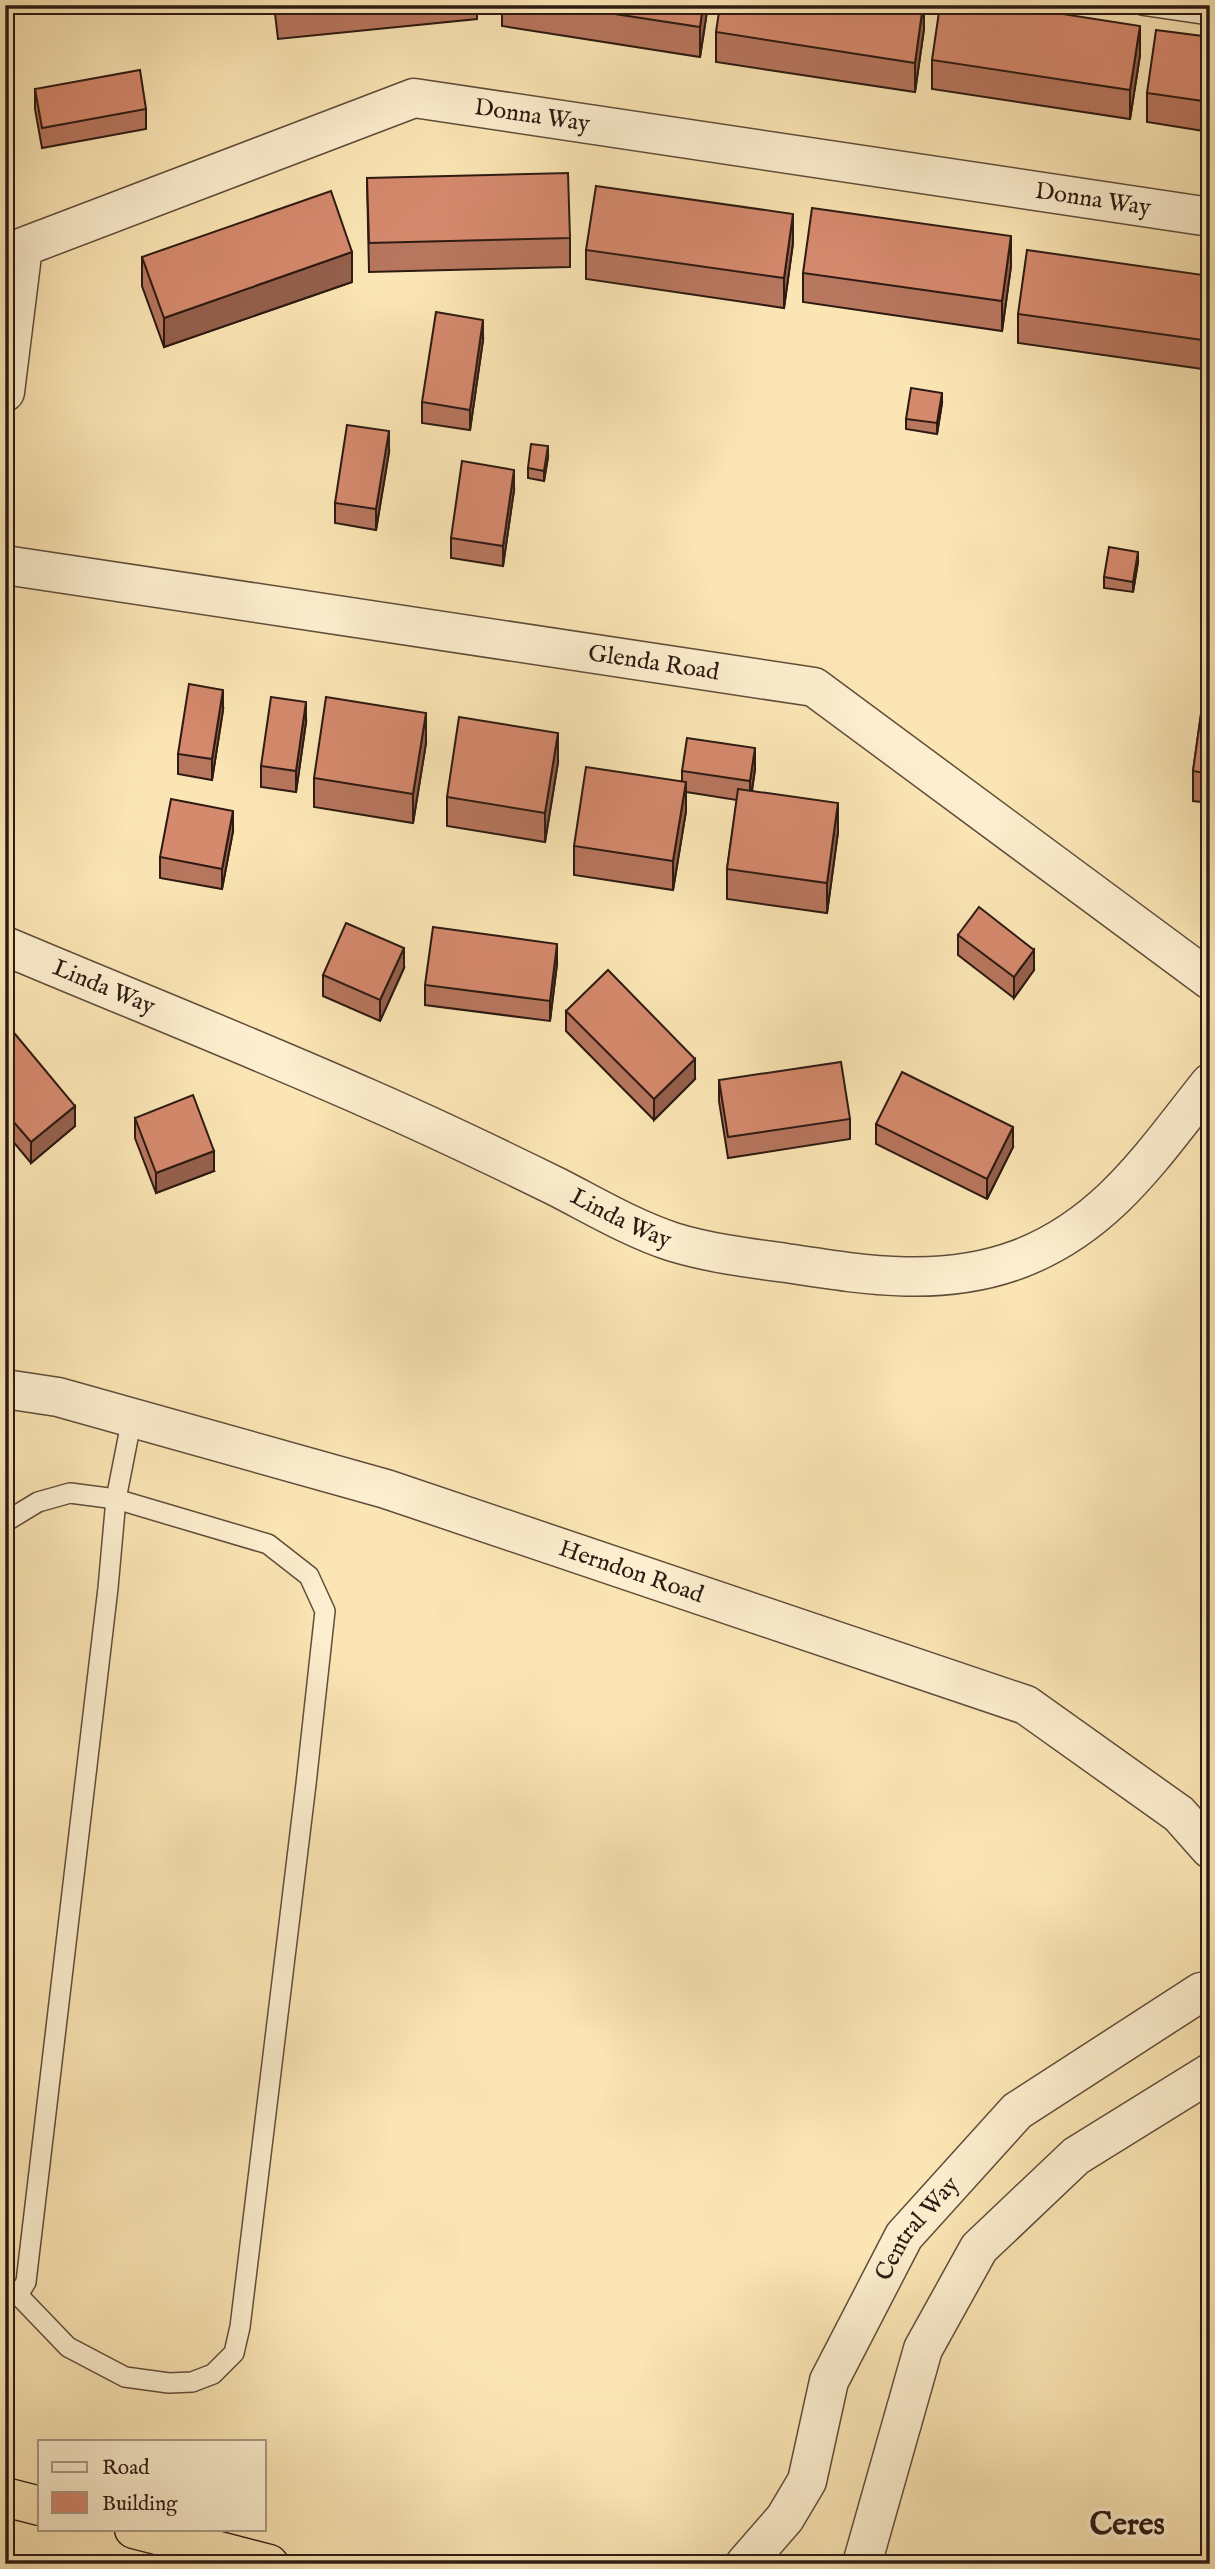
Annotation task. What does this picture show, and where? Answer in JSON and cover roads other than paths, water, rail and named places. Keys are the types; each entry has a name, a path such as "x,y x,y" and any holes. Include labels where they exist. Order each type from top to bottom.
{"highway":[{"path":"5,2497 38,2505"},
{"path":"138,2530 270,2564"}],"street":[{"name":"Donna Way","path":"5,392 23,247 414,98 1210,217"},
{"name":"Glenda Road","path":"5,565 814,687 1210,980"},
{"name":"Linda Way","path":"5,946 466,1142 635,1226 673,1242 735,1256 865,1275 911,1279 963,1274 1018,1259 1065,1237 1102,1210 1129,1185 1210,1083"},
{"name":"Herndon Road","path":"5,1389 58,1397 386,1489 1026,1705 1179,1814 1210,1849"},
{"name":"Central Way","path":"745,2564 785,2518 807,2481 829,2381 904,2236 1017,2111 1200,1992 1210,1991"},
{"path":"862,2564 923,2349 979,2248 1076,2156 1210,2073"}],"lane":[{"path":"1142,5 1210,15"},
{"path":"5,1522 38,1503 71,1493 116,1499 268,1544 309,1576 325,1611 240,2327 234,2353 213,2374 192,2382 169,2383 125,2377 68,2347 12,2290 26,2282 108,1588 116,1499 132,1418"}],"district":[{"name":"Ceres","path":"1127,2525"}]}
